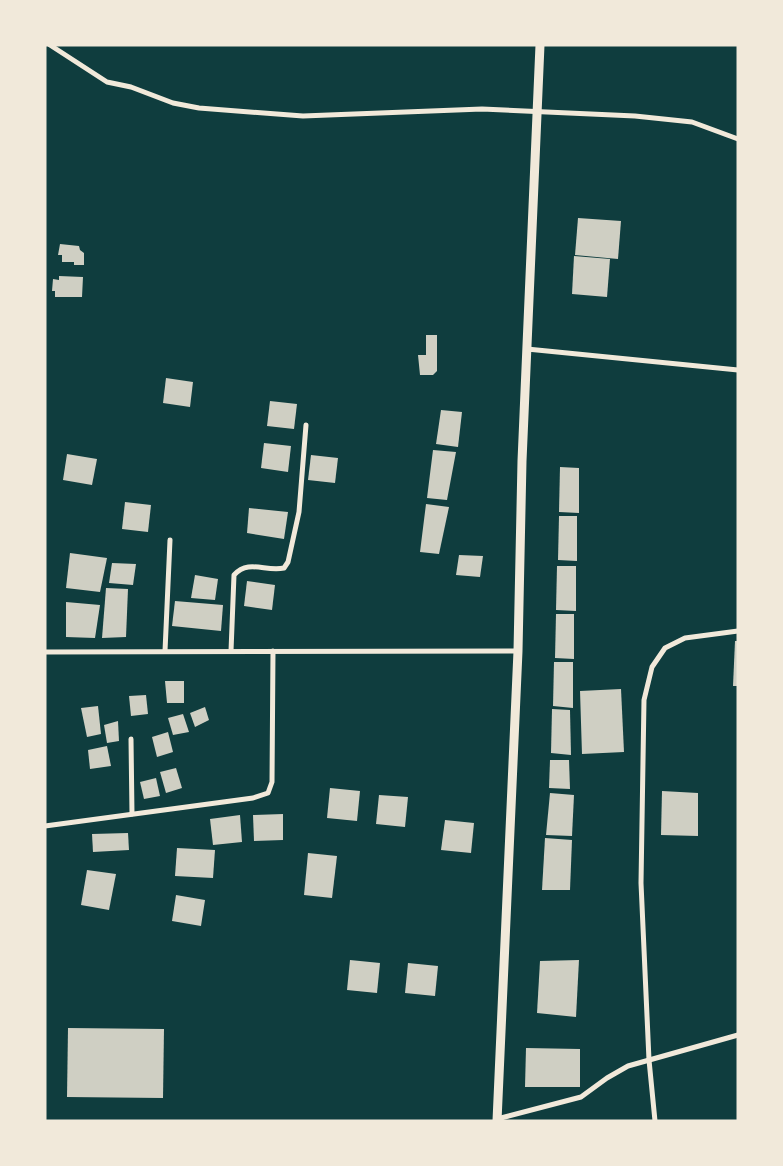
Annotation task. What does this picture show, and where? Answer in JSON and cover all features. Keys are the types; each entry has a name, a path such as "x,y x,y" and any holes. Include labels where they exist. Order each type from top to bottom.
{"highway":[{"path":"497,1120 518,651 522,461 540,45"}],"street":[{"path":"50,45 107,82 131,87 173,103 199,108 303,116 482,110 635,116 692,122 738,139"},
{"path":"527,349 738,370"},
{"path":"231,651 234,574 241,567 278,569 284,568 288,562 299,512 306,426"},
{"path":"165,651 170,540"},
{"path":"655,1121 649,1060 641,883 646,687 652,667 665,648 686,638 738,631"},
{"path":"45,826 253,798 268,793 272,782 273,651"},
{"path":"45,652 518,651"},
{"path":"131,739 132,814"},
{"path":"497,1120 581,1097 620,1070 738,1035"}],"building":[{"path":"578,218 621,221 618,259 575,255"},
{"path":"60,244 79,246 84,253 84,265 62,262 62,255 58,255"},
{"path":"574,256 610,259 607,297 572,294"},
{"path":"59,276 83,277 82,297 55,297 55,291 52,291 53,279 59,280"},
{"path":"426,335 437,335 437,371 433,375 420,375 418,355 426,355"},
{"path":"166,378 193,382 190,407 163,403"},
{"path":"270,401 297,404 294,429 267,426"},
{"path":"441,410 462,412 458,447 436,444"},
{"path":"264,443 291,446 288,472 261,468"},
{"path":"433,450 456,452 447,500 427,498"},
{"path":"67,454 97,459 92,485 63,480"},
{"path":"311,455 338,458 335,483 308,480"},
{"path":"560,467 579,468 579,513 559,512"},
{"path":"125,502 151,505 148,532 122,529"},
{"path":"426,504 449,507 439,554 420,552"},
{"path":"249,508 288,512 284,539 247,533"},
{"path":"559,516 577,516 577,561 558,560"},
{"path":"70,553 107,558 100,592 66,588"},
{"path":"459,555 483,556 480,577 456,575"},
{"path":"112,563 136,564 133,585 109,583"},
{"path":"557,566 576,566 576,611 556,610"},
{"path":"195,575 218,579 215,600 191,598"},
{"path":"247,581 275,585 272,610 244,606"},
{"path":"106,588 128,589 126,637 102,638"},
{"path":"175,601 223,605 221,631 172,626"},
{"path":"66,602 100,605 95,638 66,637"},
{"path":"556,614 574,614 574,659 555,658"},
{"path":"735,641 738,641 738,686 733,686"},
{"path":"554,662 573,662 573,708 553,706"},
{"path":"165,681 184,681 184,703 167,703"},
{"path":"621,689 624,752 582,754 580,691"},
{"path":"146,695 148,714 131,716 129,696"},
{"path":"98,706 101,734 87,737 81,708"},
{"path":"205,707 209,720 195,727 190,713"},
{"path":"552,709 570,710 571,755 551,753"},
{"path":"183,714 189,732 173,735 168,718"},
{"path":"118,721 119,741 107,743 104,725"},
{"path":"168,732 173,752 157,757 152,737"},
{"path":"107,746 111,766 90,769 88,750"},
{"path":"550,760 569,760 570,789 549,788"},
{"path":"176,768 182,788 166,793 160,772"},
{"path":"156,778 160,796 144,799 140,782"},
{"path":"330,788 360,791 357,821 327,818"},
{"path":"662,791 698,793 698,836 661,835"},
{"path":"550,793 574,795 572,836 546,835"},
{"path":"379,795 408,797 405,827 376,824"},
{"path":"283,814 283,840 254,841 253,815"},
{"path":"240,815 242,842 213,845 210,819"},
{"path":"445,820 474,823 471,853 441,850"},
{"path":"128,833 129,850 93,852 92,834"},
{"path":"545,838 572,840 570,890 542,890"},
{"path":"177,848 215,850 213,878 175,876"},
{"path":"308,853 337,856 332,898 304,895"},
{"path":"87,870 116,874 109,910 81,905"},
{"path":"176,895 205,900 201,926 172,921"},
{"path":"350,960 380,963 377,993 347,990"},
{"path":"579,960 576,1017 537,1013 540,961"},
{"path":"408,963 438,966 435,996 405,993"},
{"path":"68,1028 164,1029 163,1098 67,1097"},
{"path":"526,1048 580,1049 580,1087 525,1087"}]}
